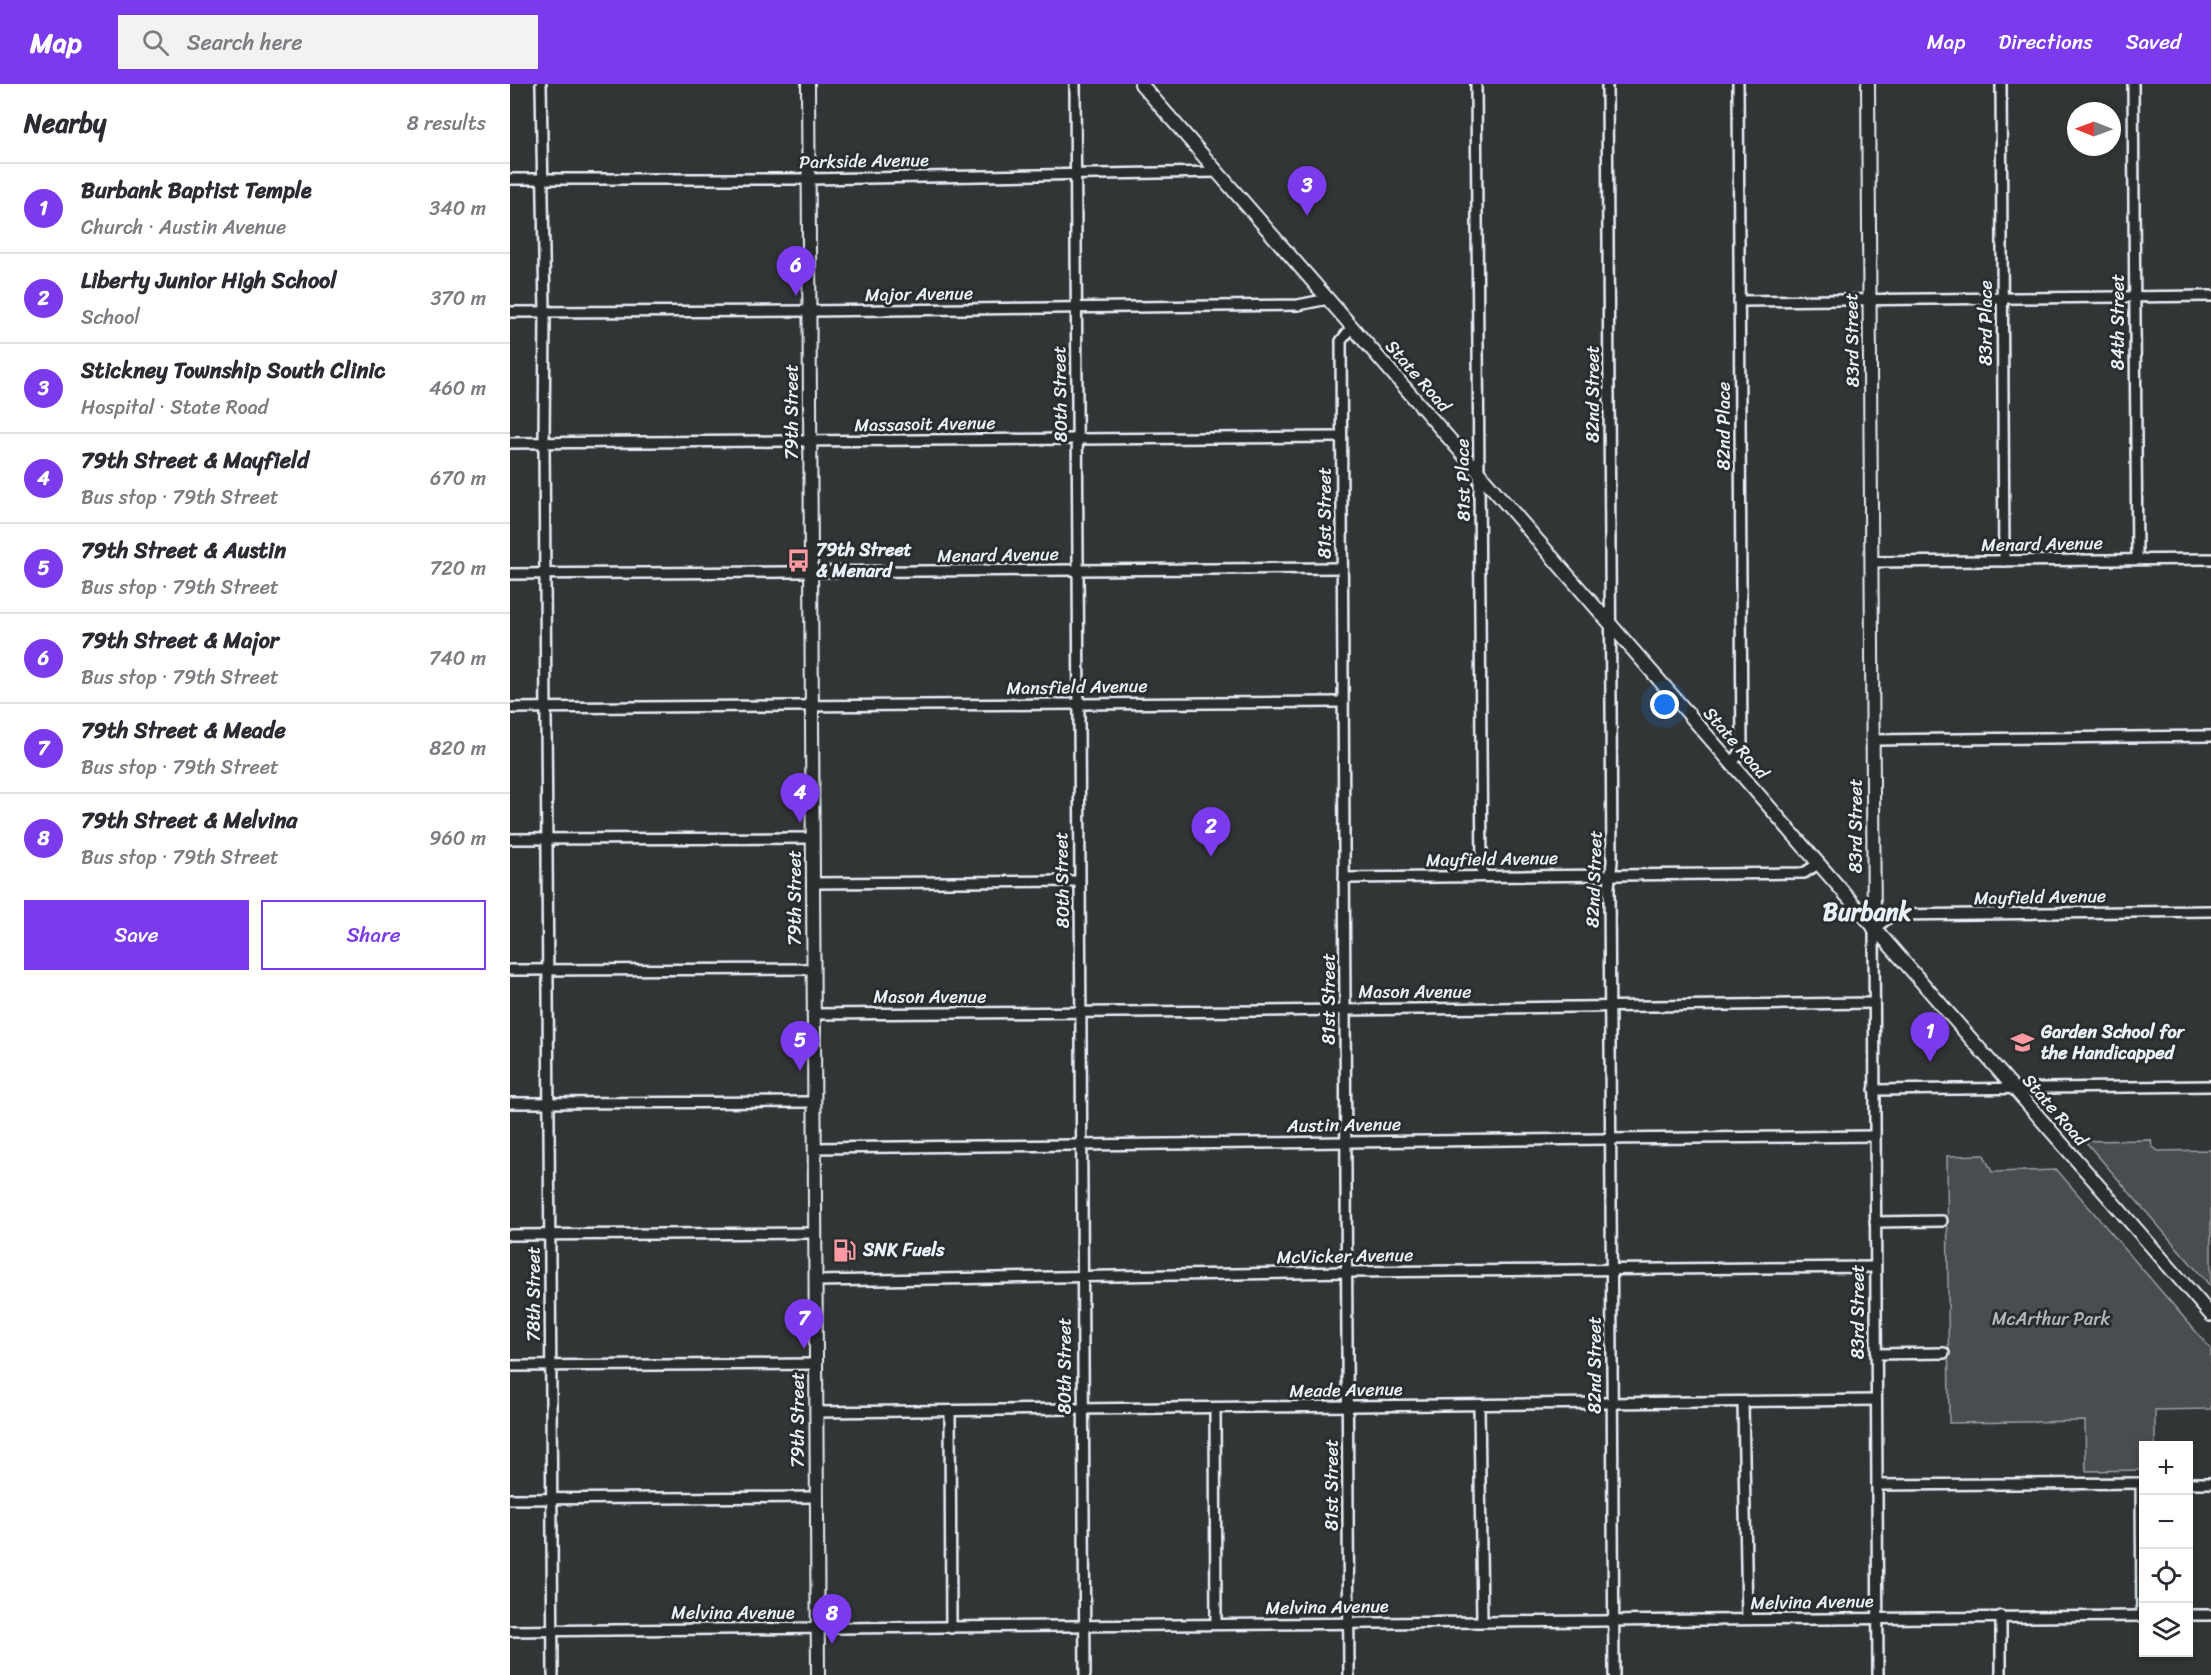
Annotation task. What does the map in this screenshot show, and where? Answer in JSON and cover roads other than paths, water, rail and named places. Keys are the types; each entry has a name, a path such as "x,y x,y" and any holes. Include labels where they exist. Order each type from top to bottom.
{"street":[{"name":"78th Street","path":"541,84 545,312 553,1675"},
{"name":"79th Street","path":"808,84 818,1675"},
{"name":"80th Street","path":"1075,84 1078,881 1085,1675"},
{"name":"State Road","path":"1141,84 1611,628 2211,1315"},
{"name":"81st Place","path":"1476,84 1482,875"},
{"name":"82nd Street","path":"1607,84 1614,1675"},
{"name":"82nd Place","path":"1731,765 1742,750 1738,84"},
{"name":"83rd Street","path":"1868,84 1874,740 1873,1003 1878,1675"},
{"name":"83rd Place","path":"2001,84 2004,561"},
{"name":"84th Street","path":"2133,84 2137,560"},
{"name":"Parkside Avenue","path":"510,179 809,179 1218,172"},
{"path":"1739,301 2211,296"},
{"name":"Major Avenue","path":"510,312 1299,305 1328,299"},
{"name":"81st Street","path":"1349,1675 1341,341 1352,327"},
{"name":"Massasoit Avenue","path":"510,443 1341,437"},
{"name":"Menard Avenue","path":"1872,562 2211,559"},
{"name":"Menard Avenue","path":"510,574 811,574 1342,568"},
{"name":"Mansfield Avenue","path":"510,708 1343,702"},
{"path":"1874,740 2211,736"},
{"path":"510,839 813,838"},
{"name":"Mayfield Avenue","path":"1344,878 1804,873 1818,864"},
{"path":"813,884 1078,881"},
{"name":"Mayfield Avenue","path":"1874,929 1892,915 2211,911"},
{"path":"510,970 814,969"},
{"name":"Mason Avenue","path":"814,1014 1873,1003"},
{"path":"1874,1090 2211,1086"},
{"path":"510,1103 814,1102"},
{"name":"Austin Avenue","path":"815,1148 1874,1136"},
{"path":"1875,1222 1942,1221"},
{"path":"510,1235 815,1233"},
{"name":"McVicker Avenue","path":"816,1281 1347,1272 1875,1267"},
{"path":"1876,1354 1944,1353"},
{"path":"510,1366 816,1364"},
{"name":"Meade Avenue","path":"816,1412 1876,1400"},
{"path":"1743,1402 1747,1619"},
{"path":"1479,1405 1482,1621"},
{"path":"1215,1408 1216,1624"},
{"path":"950,1411 951,1628"},
{"path":"1877,1485 2139,1483"},
{"path":"2193,1483 2211,1483"},
{"path":"2142,1495 2143,1603"},
{"path":"510,1499 817,1497"},
{"path":"2193,1615 2211,1615"},
{"path":"2001,1616 2001,1675"},
{"name":"Melvina Avenue","path":"510,1631 2139,1616"}],"place":[{"name":"Stickney Township South Clinic","path":"1307,216"},
{"name":"79th Street & Major","path":"796,296"},
{"name":"79th Street & Menard","path":"798,560"},
{"name":"79th Street & Mayfield","path":"800,823"},
{"name":"Liberty Junior High School","path":"1211,857"},
{"name":"Garden School for the Handicapped","path":"2023,1042"},
{"name":"Burbank Baptist Temple","path":"1930,1062"},
{"name":"79th Street & Austin","path":"800,1071"},
{"name":"SNK Fuels","path":"845,1250"},
{"name":"79th Street & Meade","path":"804,1349"},
{"name":"79th Street & Melvina","path":"832,1644"}],"district":[{"name":"Burbank","path":"1867,912"}],"park label":[{"name":"McArthur Park","path":"2051,1319"}]}
